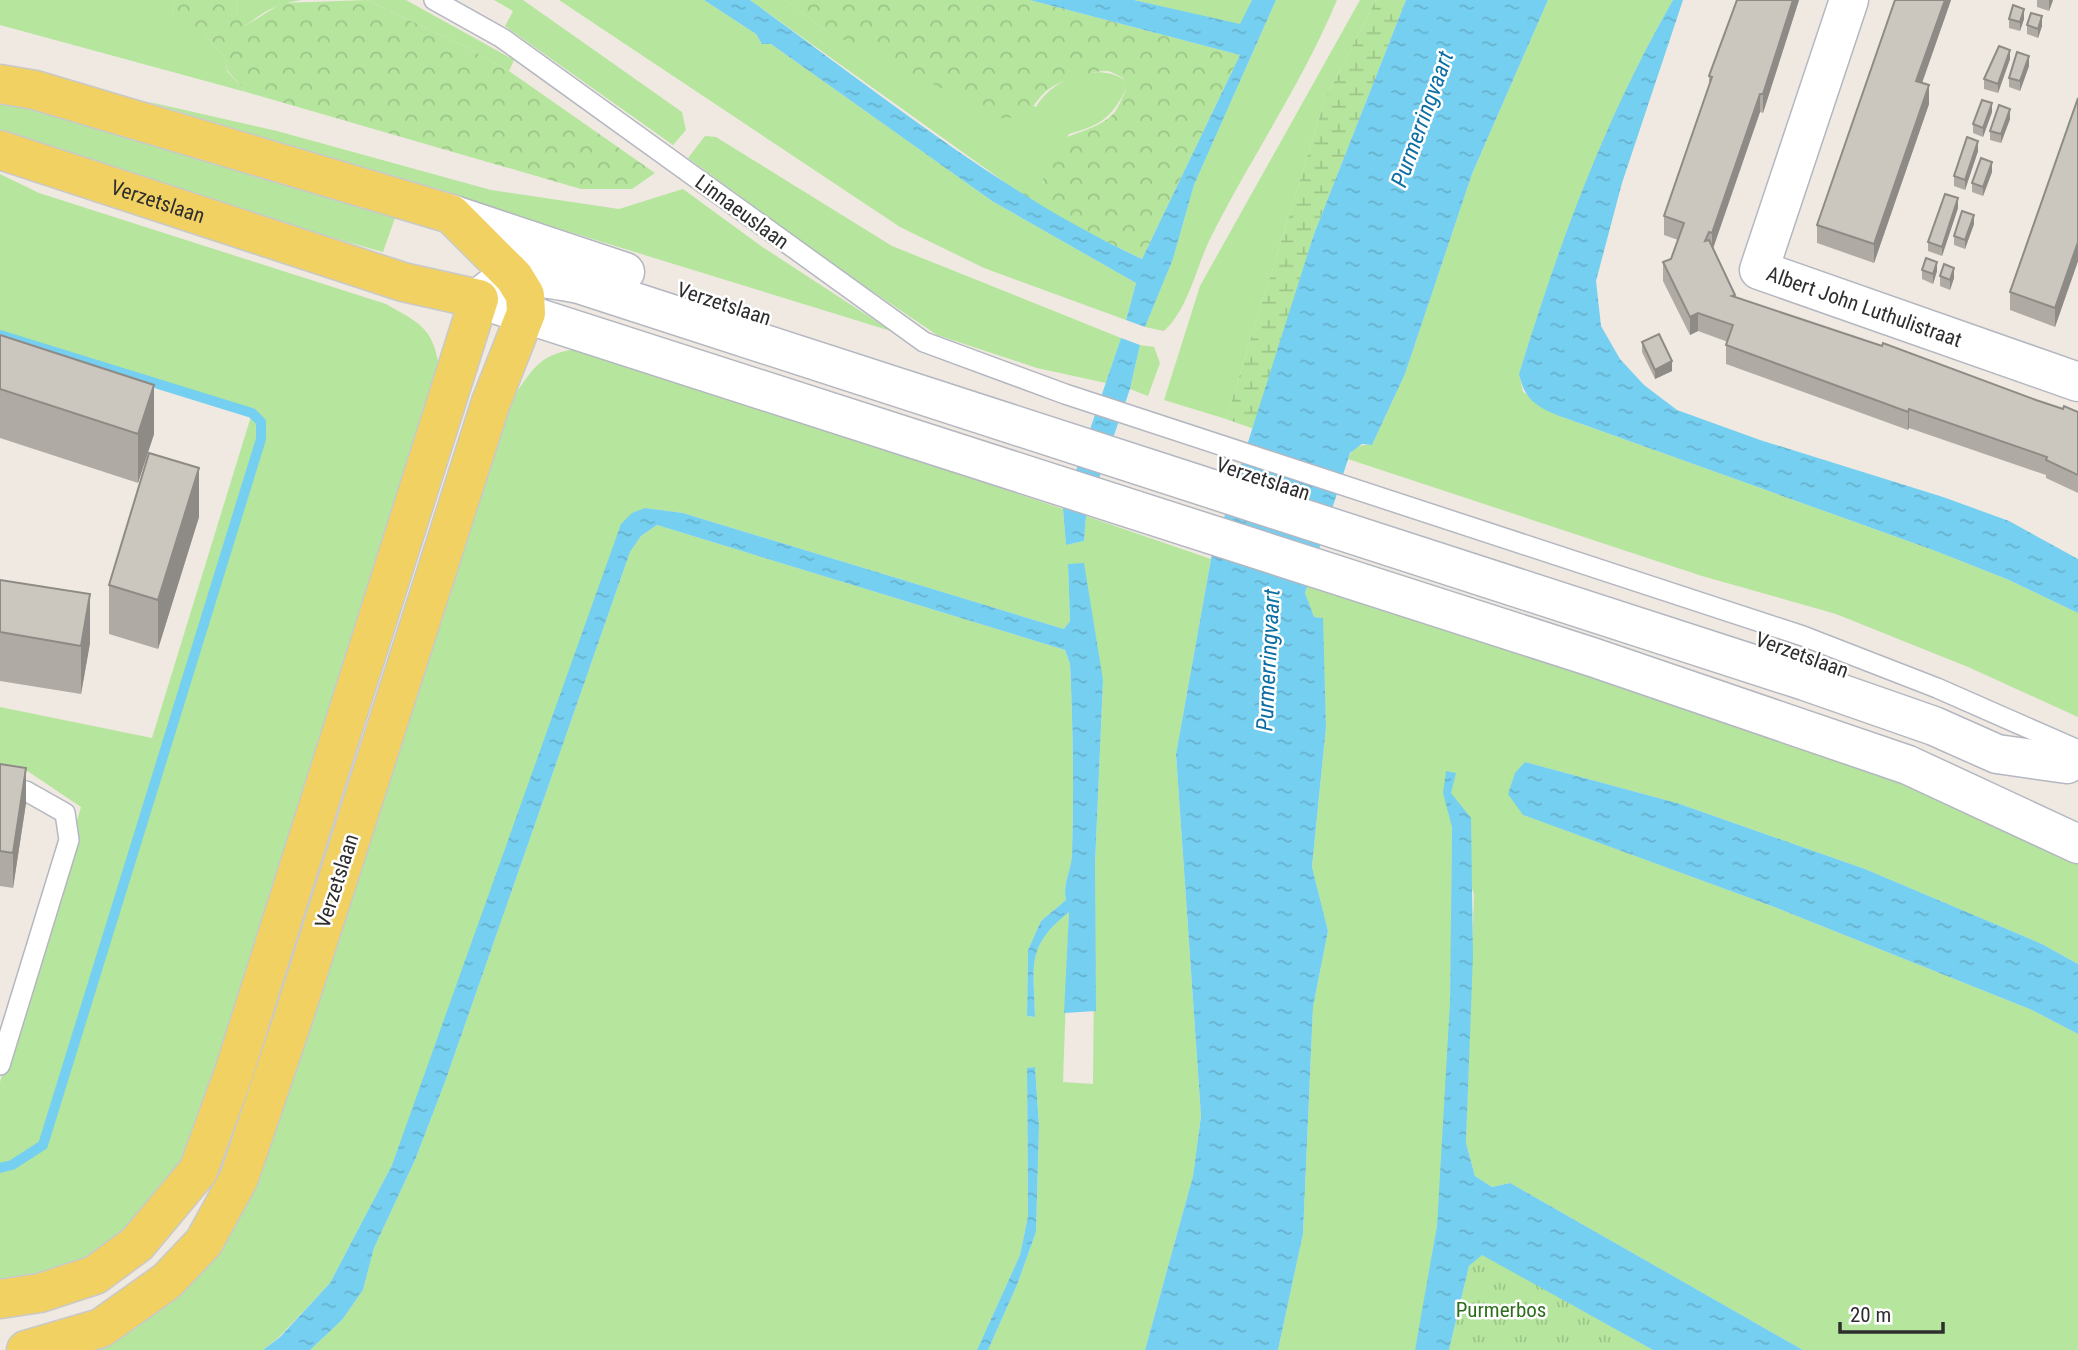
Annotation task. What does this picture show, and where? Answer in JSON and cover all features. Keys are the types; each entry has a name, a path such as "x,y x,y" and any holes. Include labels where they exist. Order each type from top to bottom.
{"main road":[{"name":"Albert John Luthulistraat","path":"1849,0 1759,270 2078,382"},
{"name":"Verzetslaan","path":"0,84 35,90 451,214 1542,572 1818,686 1934,726 1997,754 2074,761"},
{"name":"Verzetslaan","path":"0,150 402,282 479,299 526,313 1521,635 1908,765 2078,844"},
{"name":"Verzetslaan","path":"26,1350 102,1328 167,1281 204,1242 239,1178 294,1016 491,402 526,313 525,295 514,277 451,214"},
{"name":"Verzetslaan","path":"514,277 545,278 579,284 1059,415"},
{"path":"479,299 501,279 514,277"},
{"name":"Verzetslaan","path":"0,1299 40,1293 95,1275 137,1244 198,1171 234,1072 479,299"}],"lane":[{"name":"Linnaeuslaan","path":"434,0 502,38 924,342 1059,415"},
{"path":"0,787 26,791 65,813 69,840 0,1065"}],"green space":[{"path":"0,0 175,0 172,15 205,36 225,58 227,71 246,92 0,25"},
{"path":"175,0 237,0 236,16 245,26 282,3 367,0 468,48 509,71 655,173 632,189 581,189 246,92 227,70 225,58 205,36 173,33"},
{"path":"237,0 301,0 271,9 245,26 236,17"},
{"path":"367,0 406,0 514,60 509,71 468,48"},
{"path":"494,0 523,0 682,112 686,130 673,145 505,26 513,11"},
{"path":"559,0 704,0 756,34 762,44 771,44 992,201 1136,283 1126,320 984,268 900,227"},
{"path":"750,0 786,0 826,31 1036,107 1052,89 1075,76 1087,73 1112,74 1123,79 1126,89 1104,119 1069,134 1043,181 1044,186 1010,186"},
{"path":"786,0 1030,0 1240,55 1142,259 1070,224 1010,186 1044,186 1043,167 1047,154 1055,144 1113,114 1126,90 1123,78 1108,71 1075,77 1050,88 1024,115 1001,118 826,31"},
{"path":"1134,0 1252,0 1241,25"},
{"path":"1276,0 1337,0 1308,62 1209,241 1179,312 1164,331 1145,327 1173,259 1194,185"},
{"path":"1360,0 1376,0 1325,99 1226,419 1164,400 1200,286"},
{"path":"1376,0 1406,0 1314,234 1254,429 1226,419 1325,99"},
{"path":"1548,0 1673,0 1626,90 1568,229 1519,374 1523,392 1565,418 1933,550 2009,580 2078,613 2078,717 1968,667 1836,614 1702,576 1348,459 1357,447 1372,445 1405,374 1472,174"},
{"path":"0,99 396,215 383,252 169,192 0,133"},
{"path":"145,101 277,131 491,190 619,209 683,189 761,246 891,331"},
{"path":"705,136 716,137 892,246 1121,338 1106,383 1037,368 937,335 835,266 688,158"},
{"path":"0,174 39,193 386,304 423,328 433,343 439,367 186,1163 116,1243 72,1268 0,1283 0,1082 81,807 23,768 0,764 0,707 152,738 252,413 0,331"},
{"path":"1140,345 1154,347 1160,363 1148,396 1130,389"},
{"path":"582,349 1063,509 1066,545 1084,541 1086,516 1211,559 1176,754 1201,1116 1193,1176 1145,1350 988,1350 1017,1285 1036,1232 1039,1126 1035,1067 1027,1068 1028,1216 1020,1255 977,1350 310,1350 342,1320 363,1290 374,1248 415,1160 445,1082 630,552 641,536 657,525 1065,650 1070,664 1072,711 1072,859 1065,888 1066,900 1041,921 1028,950 1027,1016 1035,1017 1034,970 1039,947 1055,924 1069,911 1063,1082 1093,1084 1095,865 1103,680 1068,564 1070,621 1064,629 683,513 645,508 392,1165 330,1283 279,1337 263,1350 67,1350 195,1271 510,402 538,364 556,354"},
{"path":"1307,586 1818,744 2078,856 2078,964 2042,944 1865,869 1677,803 1525,762 1524,815 1777,908 2032,1010 2078,1034 2078,1350 1803,1350 1510,1183 1492,1187 1475,1176 1466,1143 1474,894 1452,828 1446,1126 1435,1241 1415,1350 1278,1350 1303,1234 1313,1007 1328,931 1312,867 1326,727 1322,618 1314,617 1305,594"},
{"name":"Purmerbos","path":"1482,1254 1653,1350 1449,1350 1469,1266"}],"water":[{"path":"704,0 750,0 892,105 989,172 1090,233 1142,259 1240,55 1030,0 1134,0 1240,24 1252,0 1276,0 1194,185 1173,259 1145,327 1126,320 1136,283 992,201 771,44 762,44 756,34"},
{"name":"Purmerringvaart","path":"1406,0 1548,0 1472,174 1405,374 1372,445 1362,444 1350,453 1305,593 1314,617 1323,618 1326,727 1312,867 1328,931 1313,1007 1303,1234 1278,1350 1145,1350 1193,1176 1201,1116 1176,754 1211,559 1314,234"},
{"path":"1673,0 1683,0 1622,183 1596,281 1601,326 1620,359 1644,385 1677,410 1760,440 1943,497 2009,521 2078,559 2078,613 2009,580 1933,550 1556,414 1529,398 1519,374 1567,230 1626,90"},
{"path":"1121,338 1140,345 1130,389 1086,516 1084,541 1066,545 1063,509"},
{"path":"645,508 683,513 1064,629 1070,621 1068,564 1084,563 1103,680 1095,865 1096,1011 1064,1013 1069,912 1055,924 1039,947 1034,971 1035,1017 1027,1016 1028,950 1041,921 1066,900 1065,888 1072,859 1072,711 1070,664 1065,650 657,525 641,536 630,552 445,1082 415,1160 374,1248 363,1290 342,1320 310,1350 263,1350 280,1337 330,1283 392,1165 621,524 632,513"},
{"path":"1525,762 1677,803 1865,869 2042,944 2078,964 2078,1034 2032,1010 1777,908 1523,815 1508,794 1515,773"},
{"path":"1446,771 1456,773 1451,793 1471,818 1473,955 1466,1143 1475,1176 1492,1187 1510,1183 1803,1350 1653,1350 1482,1255 1469,1266 1449,1350 1415,1350 1437,1226 1450,1002 1452,827 1443,793"},
{"path":"1035,1067 1039,1126 1036,1232 1017,1285 988,1350 977,1350 1020,1255 1028,1216 1027,1068"}],"building":[{"path":"1737,0 1793,0 1763,94 1760,94 1712,233 1709,232 1705,241 1709,240 1735,295 1732,296 1882,346 1883,343 2036,400 2078,412 2078,475 2046,460 2047,457 1909,409 1908,412 1726,345 1733,325 1698,313 1690,317 1663,262 1671,259 1684,223 1664,216 1712,77 1709,76"},
{"path":"1895,0 1945,0 1916,81 1929,85 1874,244 1817,225"},
{"path":"2013,5 2024,9 2020,22 2009,19"},
{"path":"2031,13 2042,16 2038,29 2027,25"},
{"path":"1999,46 2010,50 1998,84 1984,79"},
{"path":"2017,52 2029,56 2020,81 2009,78"},
{"path":"2078,98 2078,242 2055,308 2010,292"},
{"path":"1982,100 1992,103 1983,128 1973,124"},
{"path":"1999,105 2010,109 2001,134 1990,131"},
{"path":"1967,137 1978,141 1965,180 1954,176"},
{"path":"1981,158 1992,162 1983,187 1972,183"},
{"path":"1945,194 1958,198 1942,247 1928,242"},
{"path":"1962,211 1974,215 1965,240 1954,236"},
{"path":"1926,258 1937,262 1933,274 1922,270"},
{"path":"1944,264 1954,268 1950,280 1940,276"},
{"path":"1659,334 1672,361 1655,370 1642,342"},
{"path":"0,335 154,385 138,434 0,389"},
{"path":"149,453 199,468 158,600 109,585"},
{"path":"0,580 90,594 81,646 0,632"},
{"path":"0,764 26,768 13,853 0,851"}],"waterway":[{"path":"0,335 252,413 261,422 261,439 43,1145 12,1165 0,1168"}]}
